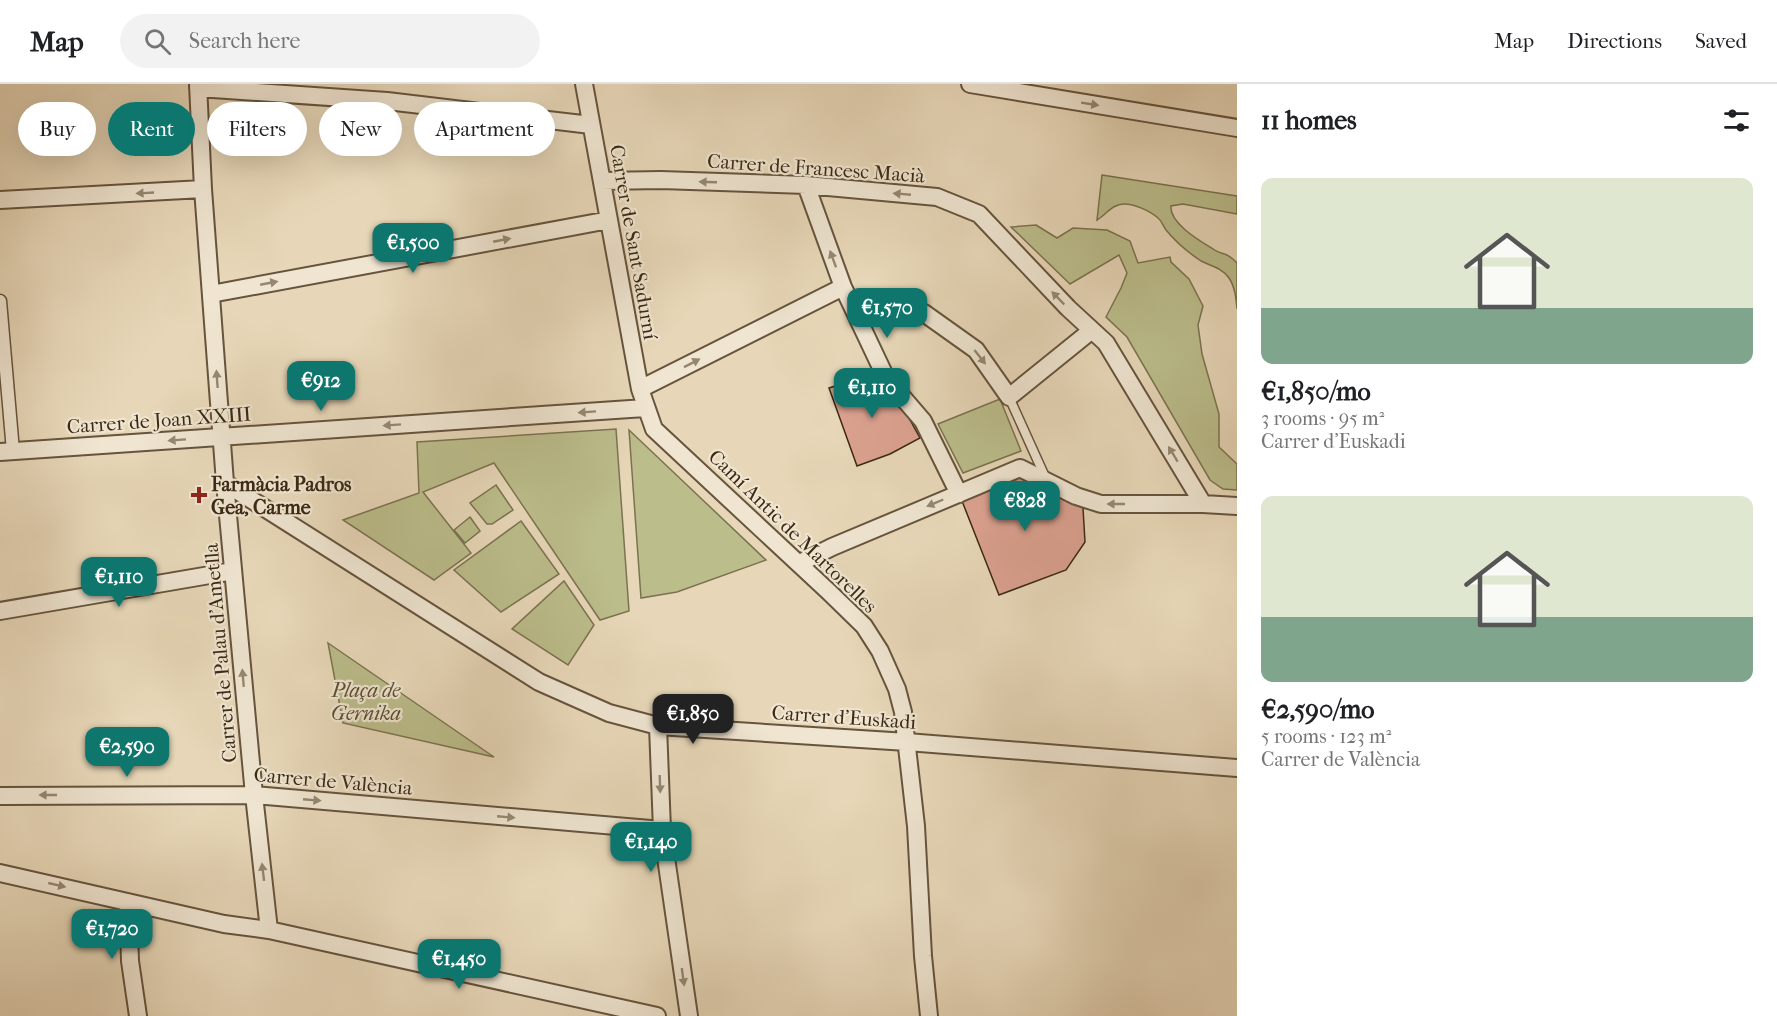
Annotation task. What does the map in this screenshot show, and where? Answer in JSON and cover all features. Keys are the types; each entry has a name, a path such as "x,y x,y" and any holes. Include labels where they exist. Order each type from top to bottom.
{"street":[{"name":"Carrer de Sant Sadurní","path":"584,84 645,408"},
{"path":"970,84 1237,128"},
{"path":"198,86 387,100 591,125"},
{"name":"Carrer de Palau d'Ametlla","path":"198,86 221,436 254,795 269,930"},
{"name":"Carrer de Francesc Macià","path":"602,181 661,180 806,185 937,197 979,214 1106,344 1203,504"},
{"path":"806,185 843,287 886,378 923,420 959,494"},
{"path":"0,200 203,189"},
{"path":"211,294 609,220"},
{"path":"640,390 843,287"},
{"path":"0,302 7,451"},
{"path":"853,308 924,313 975,350 1010,397 1092,330"},
{"name":"Carrer de Joan XXIII","path":"7,451 645,408"},
{"name":"Camí Antic de Martorelles","path":"645,408 654,429 800,563 864,626 880,651 897,689 903,712 916,826 923,956 929,1016"},
{"path":"800,563 831,547 1020,468 1076,496 1101,504 1237,506"},
{"name":"Carrer d'Euskadi","path":"225,483 539,682 609,713 657,726 907,742 1237,768"},
{"path":"0,612 233,571"},
{"path":"657,726 662,830 689,1016"},
{"name":"Carrer de València","path":"0,796 254,795 662,830"},
{"path":"0,873 224,924 269,930 657,1016"},
{"path":"128,902 130,961 138,1016"}],"lane":[{"path":"1010,397 1047,482"}],"green space":[{"path":"1102,175 1237,196 1237,214 1183,204 1171,206 1175,219 1186,231 1237,263 1237,309 1234,289 1226,275 1187,251 1151,213 1133,205 1120,204 1097,220"},
{"path":"1036,225 1057,238 1073,228 1107,230 1130,241 1138,263 1170,257 1171,262 1189,279 1203,306 1198,325 1202,354 1219,414 1219,447 1237,464 1237,490 1223,489 1210,480 1127,337 1106,317 1127,273 1119,255 1070,284 1011,227"},
{"path":"1000,399 1021,451 963,473 938,424"},
{"path":"616,429 629,611 600,620 494,463 423,492 471,553 434,580 343,520 419,493 417,442"},
{"path":"629,430 766,560 677,592 641,598"},
{"path":"496,485 513,510 492,524 487,524 470,503"},
{"path":"470,517 480,531 465,543 454,530"},
{"path":"521,521 559,574 501,612 454,570"},
{"path":"564,581 594,625 568,665 512,629"},
{"name":"Plaça de Gernika","path":"328,643 494,757 343,723"}],"building":[{"path":"881,376 904,409 920,438 890,454 857,466 829,388 854,380"},
{"path":"1023,476 1083,508 1085,542 1066,570 999,595 962,501"}],"place":[{"name":"Farmàcia Padros Gea, Carme","path":"199,495"}]}
